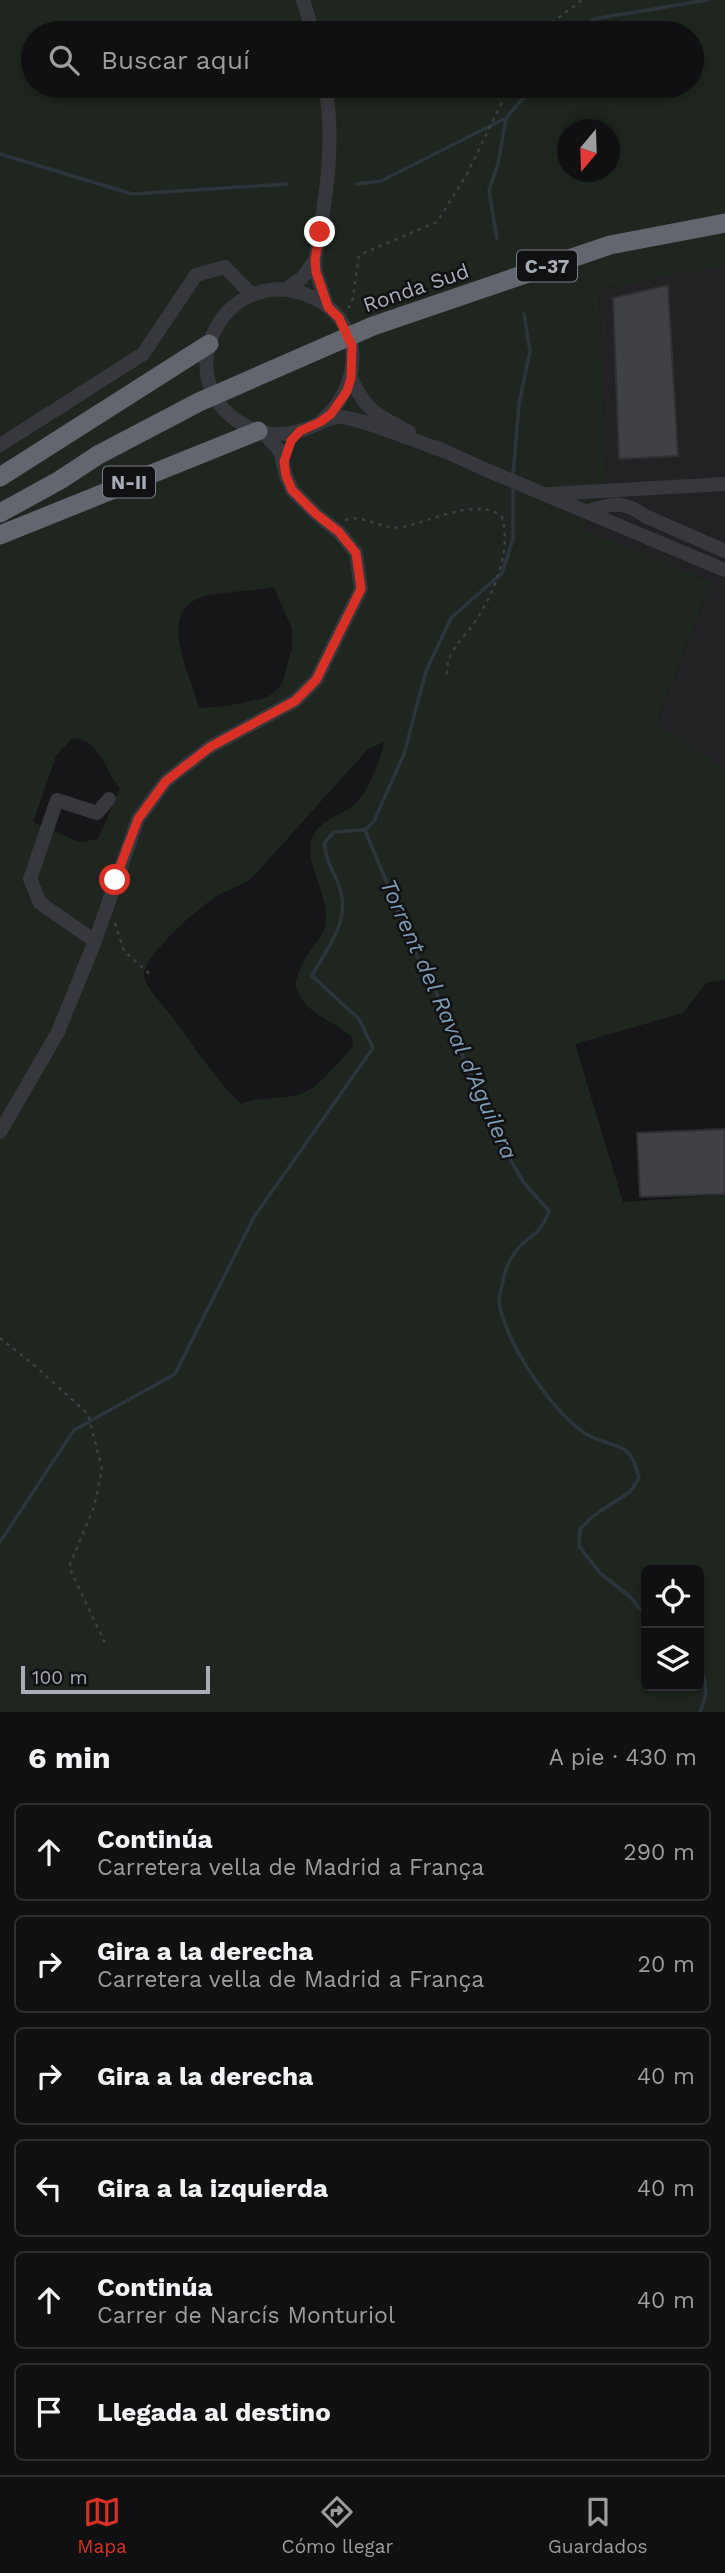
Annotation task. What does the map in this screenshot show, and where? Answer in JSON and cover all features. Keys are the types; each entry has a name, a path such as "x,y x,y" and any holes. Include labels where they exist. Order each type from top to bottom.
{"highway":[{"name":"Ronda Sud","path":"0,500 98,455 199,402 373,326 610,245 725,223"},
{"path":"0,477 209,344"},
{"name":"N-II","path":"0,535 261,432"},
{"name":"Ronda Sud","path":"0,513 60,480 98,455"}],"street":[{"path":"303,0 309,21"},
{"path":"327,98 329,148 315,260 316,272 333,312"},
{"path":"286,289 302,278 315,260"},
{"path":"0,445 143,354 196,275 225,267 251,294"},
{"path":"0,1132 58,1032 95,941 138,819 166,781 210,747 295,701 316,680 361,589 356,553 335,529 292,490 280,451 261,432 231,416 217,397 208,376 209,344 215,328 224,314 251,294 268,289 303,292 333,312"},
{"name":"N-II","path":"320,422 340,403 351,378 352,346 333,312"},
{"name":"N-II","path":"351,378 360,399 372,412 444,451 725,570"},
{"name":"N-II","path":"261,432 282,435 339,417 352,419 444,451"},
{"path":"284,462 291,441 300,431"},
{"path":"545,495 725,484"},
{"path":"586,512 621,503 725,551"},
{"path":"95,941 40,903 30,879 57,800 97,813 109,799"}],"path":[{"path":"554,21 582,0"},
{"path":"333,312 352,304 359,255 437,222 467,174 504,98"},
{"path":"335,529 345,520 352,518 392,529 468,510 488,509 502,517 505,525 502,561 493,595 449,656 447,676"},
{"path":"110,894 116,931 124,951 152,976"},
{"path":"0,1338 88,1414 103,1469 94,1507 69,1567 105,1643"}],"shaded area":[{"path":"0,0 725,0 725,266 599,289 606,477 584,530 711,582 656,724 720,765 725,780 725,980 706,983 683,1013 575,1044 623,1202 725,1195 725,1712 0,1712","holes":["274,587 292,629 292,648 282,684 272,694 227,706 199,708 179,639 179,623 184,610 195,600 215,594","72,738 81,739 95,749 120,788 98,839 79,842 33,822 56,756","384,742 376,768 362,796 350,808 323,823 312,838 311,855 323,897 326,923 303,962 295,985 299,995 311,1009 352,1037 353,1047 321,1081 307,1091 293,1096 241,1104 215,1075 148,986 144,974 147,966 153,955 187,920 217,896 251,879 368,749"]},
{"path":"725,266 725,780 719,765 656,725 711,582 584,530 606,477 599,289"}],"building":[{"path":"668,285 678,456 619,459 613,298"},
{"path":"725,1129 725,1194 640,1197 637,1133"}],"waterway":[{"path":"592,21 707,0"},
{"path":"357,184 381,181 506,118 524,98"},
{"path":"497,239 489,190 498,164 506,118"},
{"path":"0,154 132,194 287,184"},
{"path":"513,476 519,404 530,351 524,314"},
{"path":"365,830 374,821 404,754 426,671 451,618 502,573 513,539 513,487"},
{"path":"0,1542 74,1430 175,1374 254,1217 373,1048 359,1019 312,976 335,935 342,913 343,901 328,861 325,842 334,832 364,830"},
{"name":"Torrent del Raval d'Aguilera","path":"365,830 495,1133 524,1183 549,1211 542,1226 521,1245 509,1263 499,1299 503,1317 510,1336 533,1377 562,1413 590,1436 622,1448 631,1457 639,1478 630,1492 593,1516 580,1529 579,1546 600,1573 628,1595 641,1609"},
{"name":"Torrent del Raval d'Aguilera","path":"700,1712 706,1689 704,1678"}],"route":[{"path":"115,880 138,819 166,781 210,747 295,701 316,680 361,589 356,553 339,532 292,490 284,462 291,441 300,431 331,414 347,391 351,378 352,346 347,331 328,307 316,272 315,260 320,232"}]}
